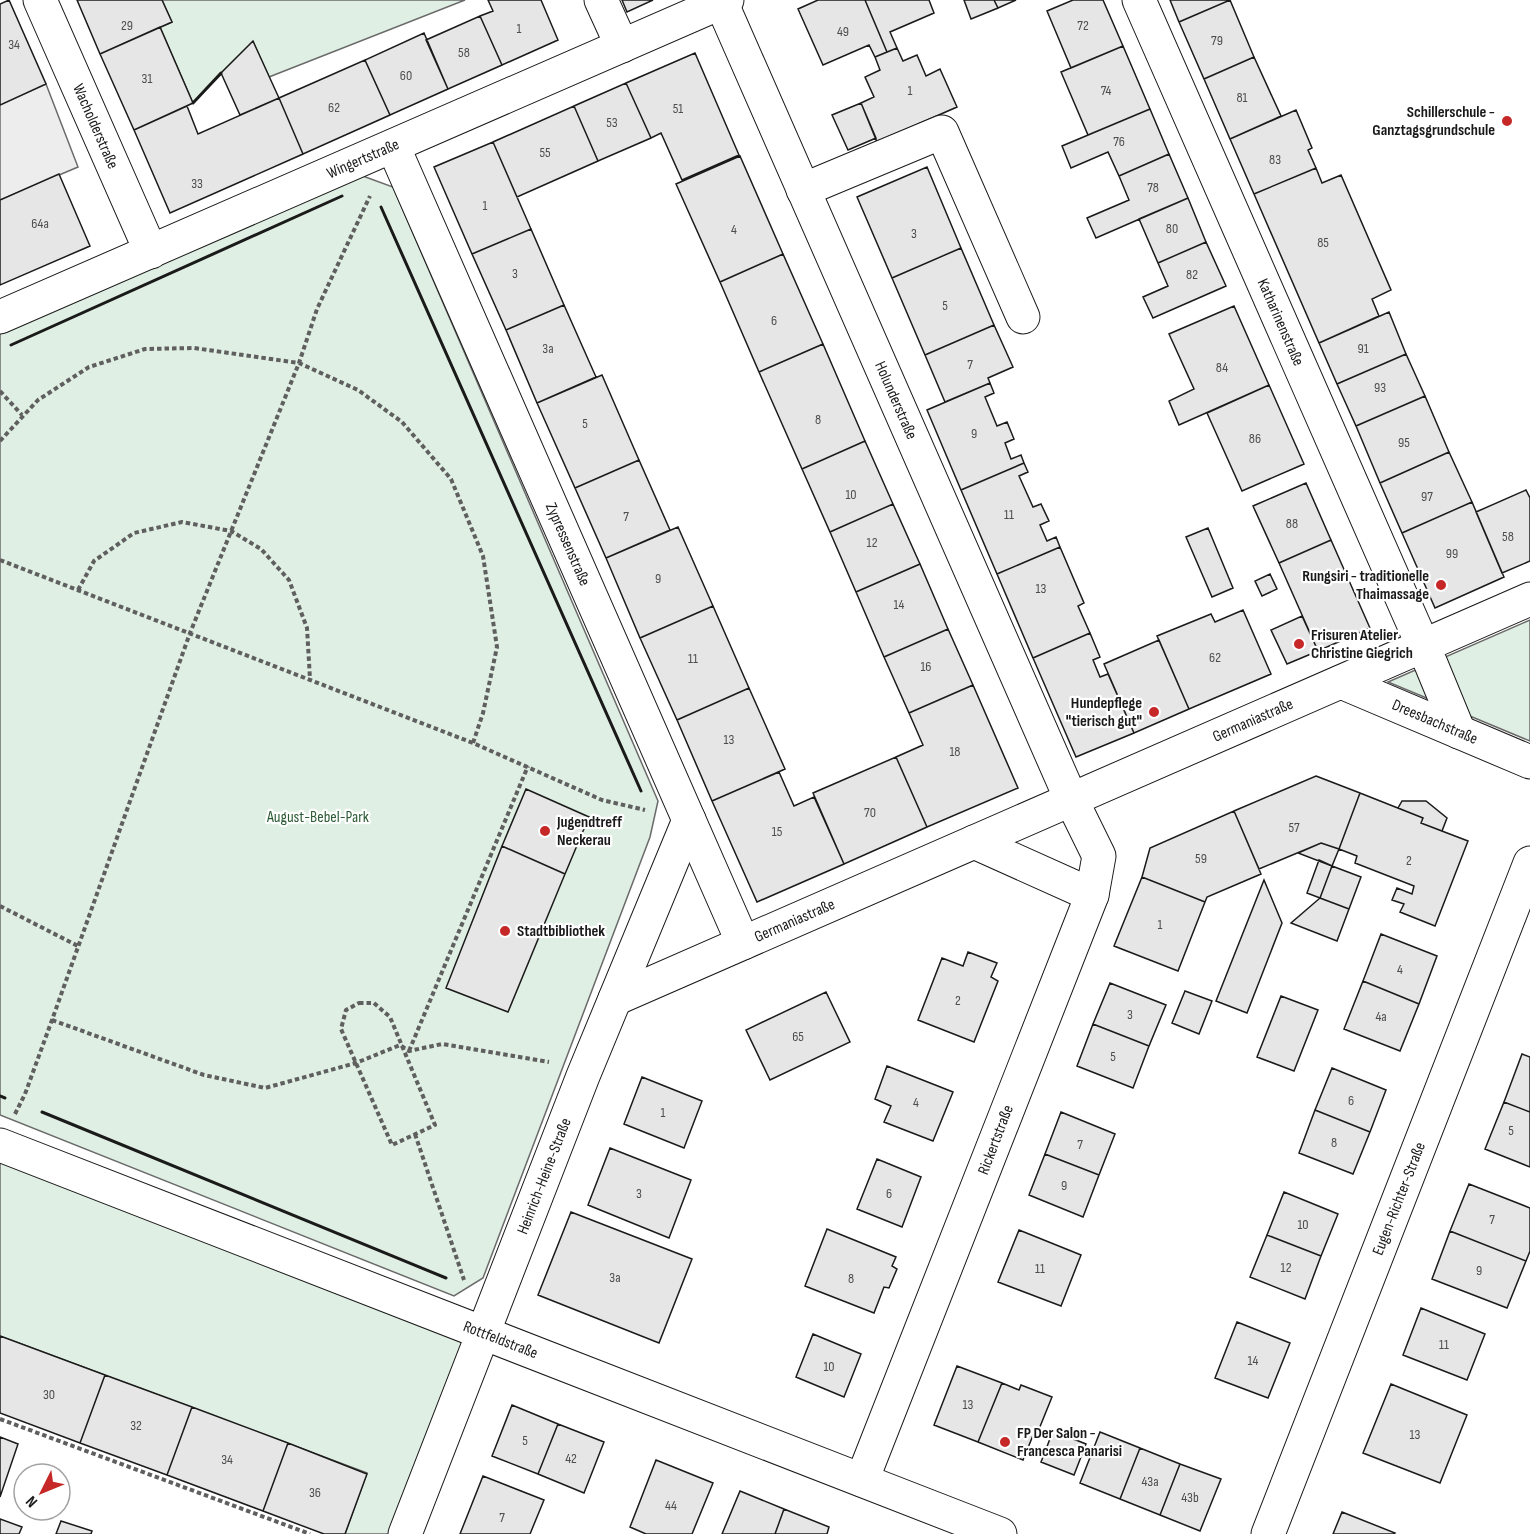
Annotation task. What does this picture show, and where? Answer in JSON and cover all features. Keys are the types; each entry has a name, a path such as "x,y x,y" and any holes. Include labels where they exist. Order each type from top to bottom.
{"street":[{"name":"Wacholderstraße","path":"40,0 151,252"},
{"path":"601,0 622,46"},
{"name":"Katharinenstraße","path":"1139,0 1459,732"},
{"name":"Wingertstraße","path":"0,317 724,1"},
{"name":"Holunderstraße","path":"724,1 803,190 1071,799"},
{"path":"803,190 942,132 1023,317"},
{"name":"Zypressenstraße","path":"393,146 743,943"},
{"name":"Germaniastraße","path":"615,999 1530,599"},
{"name":"Dreesbachstraße","path":"1341,682 1521,756 1530,762"},
{"name":"Rickertstraße","path":"862,1480 1092,895 1099,856 1071,799"},
{"name":"Heinrich-Heine-Straße","path":"405,1534 583,1076 689,820"},
{"path":"974,842 1092,895"},
{"name":"Eugen-Richter-Straße","path":"1268,1534 1530,864"},
{"name":"Rottfeldstraße","path":"0,1146 1000,1534"}],"path":[{"path":"25,1094 190,633 299,363 317,309 393,146"},
{"path":"0,441 38,400 89,367 145,349 194,348 299,363 358,390 402,422 451,479 483,556 498,648 483,713 473,742"},
{"path":"0,391 22,416"},
{"path":"78,590 94,561 134,533 182,522 231,531 261,549 289,580 307,628 310,680"},
{"path":"0,560 473,742 602,800 689,820"},
{"path":"409,1051 528,766"},
{"path":"0,906 78,946"},
{"path":"374,1003 390,1017 400,1045 435,1125 392,1145 341,1029 346,1010 359,1004 374,1003"},
{"path":"52,1020 204,1075 265,1088 356,1063 400,1045"},
{"path":"400,1045 409,1051 442,1044 547,1061 583,1076"},
{"path":"415,1134 482,1332"},
{"path":"0,1419 310,1534"}],"green space":[{"path":"162,0 465,0 269,77 253,42 193,103 160,27 172,22"},
{"name":"August-Bebel-Park","path":"360,175 393,187 658,801 650,837 483,1278 454,1296 0,1115 0,332"},
{"path":"1530,620 1530,741 1388,682"},
{"path":"0,1147 482,1332 405,1534 345,1534 367,1473 0,1336"}],"shaded area":[{"path":"46,84 78,167 0,200 0,105"}],"building":[{"path":"9,0 46,84 0,105 0,4"},
{"path":"77,0 162,0 172,22 100,54"},
{"path":"488,0 541,0 558,40 502,65 480,16 493,11"},
{"path":"622,0 653,0 627,12"},
{"path":"818,0 865,0 887,52 875,57 869,45 823,65 798,9"},
{"path":"865,0 929,0 934,13 890,32 897,48 887,52"},
{"path":"964,0 994,0 998,8 971,19"},
{"path":"994,0 1016,0 998,8"},
{"path":"1073,0 1103,0 1123,46 1071,68 1047,11"},
{"path":"1170,0 1230,0 1179,22"},
{"path":"1230,0 1254,57 1204,79 1179,22"},
{"path":"480,16 502,65 448,89 426,40"},
{"path":"160,27 193,103 134,130 100,54"},
{"path":"424,33 448,89 390,115 365,60"},
{"path":"253,41 279,98 240,115 221,73"},
{"path":"1123,46 1150,109 1088,135 1061,72"},
{"path":"897,48 903,61 917,55 926,76 940,69 957,107 877,142 861,103 874,97 865,77 880,70 875,57"},
{"path":"695,53 739,155 682,180 661,133 651,138 626,83"},
{"path":"1254,57 1281,116 1230,139 1204,79"},
{"path":"365,60 390,115 303,154 279,98"},
{"path":"626,83 651,138 598,161 574,106"},
{"path":"279,98 303,154 170,213 134,130 187,106 198,134"},
{"path":"861,103 876,138 848,150 832,115"},
{"path":"574,106 598,161 517,197 493,142"},
{"path":"1150,109 1169,154 1119,176 1108,152 1071,168 1062,146"},
{"path":"1296,110 1312,148 1308,150 1316,168 1254,194 1230,139"},
{"path":"493,142 531,229 472,254 434,167"},
{"path":"1169,154 1188,198 1096,238 1087,218 1129,200 1119,176"},
{"path":"740,156 783,254 720,282 676,184"},
{"path":"927,167 961,248 892,278 857,197"},
{"path":"1316,168 1322,183 1341,175 1391,290 1372,299 1379,316 1319,343 1254,194"},
{"path":"59,174 90,246 0,285 0,200"},
{"path":"1188,198 1206,242 1158,263 1139,219"},
{"path":"531,229 564,305 506,330 472,254"},
{"path":"1206,242 1226,286 1153,318 1143,297 1168,286 1158,263"},
{"path":"961,248 994,325 925,355 892,278"},
{"path":"783,254 823,344 759,372 720,282"},
{"path":"564,305 596,377 537,403 506,330"},
{"path":"1234,306 1269,385 1179,425 1169,401 1194,389 1169,334"},
{"path":"1389,312 1406,354 1337,384 1319,343"},
{"path":"994,325 1013,367 988,378 990,383 945,402 925,355"},
{"path":"823,344 865,441 802,469 759,372"},
{"path":"1406,354 1425,396 1356,426 1337,384"},
{"path":"602,375 639,460 575,488 537,403"},
{"path":"990,383 994,393 985,397 997,426 1007,422 1014,439 1005,443 1011,459 1021,455 1024,463 961,490 927,410"},
{"path":"1269,385 1304,464 1242,491 1207,413"},
{"path":"1425,396 1449,452 1380,483 1356,426"},
{"path":"865,441 893,504 830,532 802,469"},
{"path":"1449,452 1472,502 1402,533 1380,483"},
{"path":"639,460 670,530 606,558 575,488"},
{"path":"1024,463 1028,472 1019,476 1033,507 1041,504 1049,521 1040,525 1047,541 1056,537 1060,547 997,574 961,490"},
{"path":"1306,483 1331,540 1279,563 1253,506"},
{"path":"1526,490 1530,498 1530,561 1502,573 1476,512"},
{"path":"1472,502 1504,577 1435,608 1402,533"},
{"path":"893,504 920,564 856,592 830,532"},
{"path":"678,527 713,606 640,638 606,558"},
{"path":"1208,528 1233,588 1212,597 1186,537"},
{"path":"1331,540 1370,628 1318,651 1279,563"},
{"path":"1060,547 1084,603 1078,606 1090,633 1033,658 997,574"},
{"path":"920,564 948,629 884,657 856,592"},
{"path":"1270,574 1277,589 1262,596 1255,581"},
{"path":"713,606 749,688 677,720 640,638"},
{"path":"1243,610 1271,674 1189,709 1157,636 1211,614 1215,622"},
{"path":"1302,616 1318,651 1287,664 1271,630"},
{"path":"948,629 973,685 909,713 884,657"},
{"path":"1090,633 1100,657 1093,660 1100,677 1108,674 1134,733 1076,757 1033,658"},
{"path":"1159,640 1189,709 1134,733 1104,664"},
{"path":"973,685 1018,788 927,827 896,757 923,745 909,713"},
{"path":"749,688 785,769 712,801 677,720"},
{"path":"896,757 927,827 844,864 813,793"},
{"path":"779,772 794,806 814,797 844,864 757,902 712,801"},
{"path":"1316,776 1360,793 1339,849 1321,843 1259,869 1234,811"},
{"name":"Jugendtreff Neckerau","path":"526,789 589,817 565,874 502,846"},
{"path":"1360,793 1423,818 1421,823 1468,841 1435,926 1400,912 1404,904 1392,900 1397,888 1412,894 1414,886 1355,863 1357,856 1339,849"},
{"path":"1402,801 1426,801 1447,818 1442,831 1421,823 1423,818 1398,808"},
{"path":"1234,811 1261,874 1207,897 1205,902 1142,877 1150,848"},
{"path":"1321,843 1339,849 1332,866 1298,853"},
{"name":"Stadtbibliothek","path":"502,846 565,874 508,1012 446,988"},
{"path":"1319,860 1332,866 1320,898 1307,893"},
{"path":"1332,866 1361,877 1349,909 1320,898"},
{"path":"1142,877 1205,902 1178,971 1114,946"},
{"path":"1264,880 1282,923 1247,1013 1216,1001"},
{"path":"1320,898 1349,909 1337,941 1291,923"},
{"path":"1381,934 1437,956 1419,1004 1363,981"},
{"path":"968,952 997,963 991,977 998,981 974,1042 918,1020 942,958 963,966"},
{"path":"1363,981 1419,1004 1400,1051 1344,1029"},
{"path":"1110,983 1166,1005 1149,1046 1093,1024"},
{"path":"1185,991 1212,1001 1199,1034 1172,1023"},
{"path":"826,992 850,1042 770,1080 746,1030"},
{"path":"1281,996 1318,1010 1294,1071 1257,1057"},
{"path":"1093,1024 1149,1046 1133,1088 1077,1066"},
{"path":"1522,1054 1530,1057 1530,1112 1504,1102"},
{"path":"887,1066 953,1092 933,1141 884,1122 891,1106 875,1099"},
{"path":"1332,1068 1386,1090 1370,1132 1315,1110"},
{"path":"642,1077 702,1101 684,1148 624,1124"},
{"path":"1504,1102 1530,1112 1530,1167 1485,1149"},
{"path":"1315,1110 1370,1132 1353,1174 1299,1153"},
{"path":"1061,1112 1115,1134 1099,1175 1045,1154"},
{"path":"610,1148 691,1180 669,1238 588,1205"},
{"path":"1045,1154 1099,1175 1083,1217 1029,1195"},
{"path":"877,1159 921,1177 902,1227 857,1209"},
{"path":"1469,1184 1530,1208 1530,1251 1526,1261 1450,1231"},
{"path":"1284,1192 1338,1214 1321,1256 1267,1235"},
{"path":"571,1212 692,1259 659,1343 538,1295"},
{"path":"827,1229 896,1257 892,1266 897,1269 889,1288 884,1287 874,1313 805,1286"},
{"path":"1019,1230 1081,1255 1061,1306 998,1282"},
{"path":"1450,1231 1526,1261 1507,1308 1432,1279"},
{"path":"1267,1235 1321,1256 1305,1299 1250,1277"},
{"path":"1421,1308 1485,1334 1467,1380 1403,1355"},
{"path":"1237,1322 1290,1343 1268,1398 1215,1378"},
{"path":"813,1334 861,1354 844,1397 796,1377"},
{"path":"0,1336 105,1375 80,1443 0,1413"},
{"path":"957,1366 1002,1383 978,1442 934,1425"},
{"path":"105,1375 192,1407 167,1475 80,1443"},
{"path":"1002,1383 1019,1390 1021,1385 1052,1397 1037,1434 1034,1433 1023,1460 978,1442"},
{"path":"1391,1384 1467,1415 1440,1483 1363,1453"},
{"path":"512,1405 558,1424 538,1474 492,1456"},
{"path":"192,1407 288,1443 263,1511 167,1475"},
{"path":"558,1424 604,1442 584,1493 538,1474"},
{"path":"1053,1431 1086,1444 1074,1475 1041,1462"},
{"path":"1100,1432 1140,1448 1120,1499 1080,1483"},
{"path":"0,1437 18,1444 0,1497"},
{"path":"288,1443 367,1474 345,1534 324,1534 263,1511"},
{"path":"1140,1448 1180,1464 1160,1515 1120,1499"},
{"path":"656,1460 713,1483 692,1534 646,1534 630,1527"},
{"path":"1180,1464 1221,1479 1200,1531 1160,1515"},
{"path":"483,1476 544,1500 530,1534 460,1534"},
{"path":"740,1491 784,1509 775,1534 722,1534"},
{"path":"784,1509 829,1527 827,1534 775,1534"},
{"path":"1342,1512 1395,1533 1333,1534"},
{"path":"0,1519 22,1527 19,1534 0,1534"},
{"path":"61,1522 92,1531 91,1534 56,1534"}],"wall":[{"path":"193,103 221,73"},
{"path":"11,345 342,196"},
{"path":"381,207 641,791"},
{"path":"0,1096 5,1098"},
{"path":"42,1112 446,1278"}],"place":[{"name":"Schillerschule - Ganztagsgrundschule","path":"1507,121"},
{"name":"Rungsiri - traditionelle Thaimassage","path":"1441,585"},
{"name":"Frisuren Atelier Christine Giegrich","path":"1299,644"},
{"name":"Hundepflege \"tierisch gut\"","path":"1154,712"},
{"name":"Jugendtreff Neckerau","path":"545,831"},
{"name":"Stadtbibliothek","path":"505,931"},
{"name":"FP Der Salon - Francesca Panarisi","path":"1005,1442"}]}
